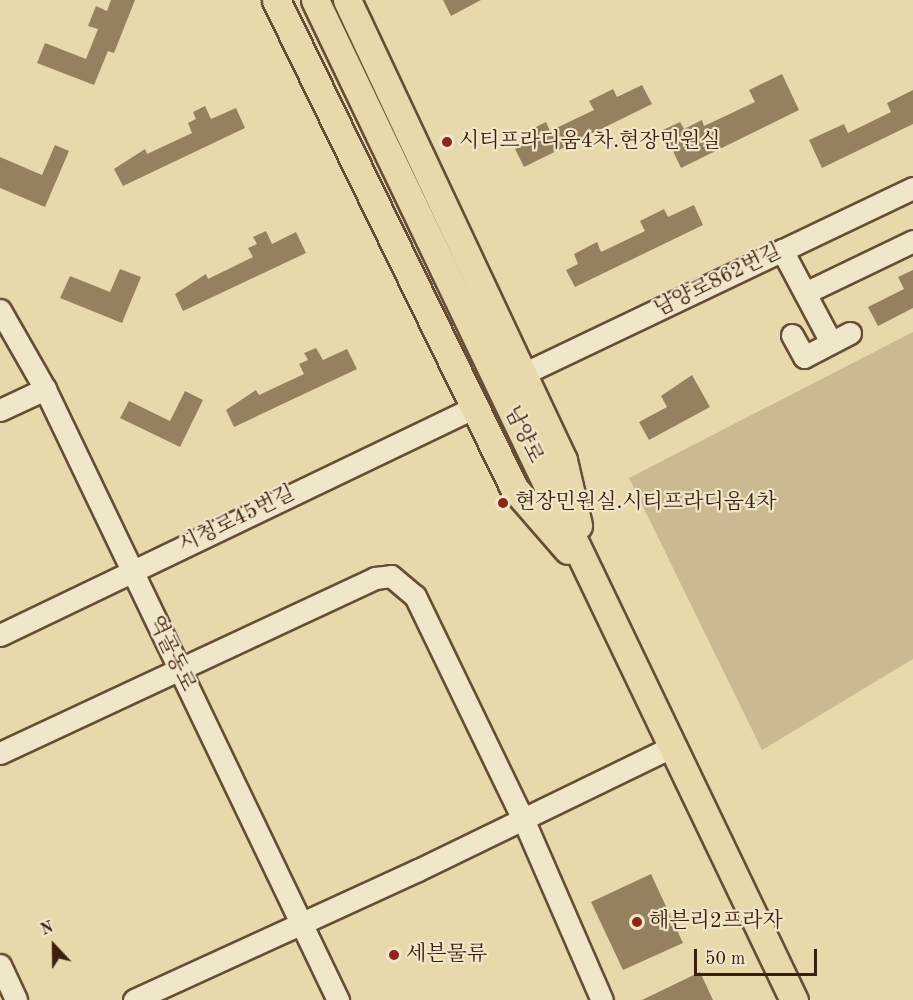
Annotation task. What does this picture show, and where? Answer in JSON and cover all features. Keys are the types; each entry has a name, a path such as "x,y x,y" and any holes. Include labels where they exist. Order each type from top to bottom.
{"main road":[{"path":"276,0 514,488 590,576"},
{"name":"남양로","path":"315,0 794,1000"},
{"path":"347,0 563,460 590,576"}],"street":[{"name":"남양로862번길","path":"523,374 913,188"},
{"path":"805,293 913,241"},
{"path":"782,250 805,293 840,337 804,357 792,334"},
{"name":"역골동로","path":"0,310 45,389 130,571 338,1000"},
{"path":"0,410 45,389"},
{"name":"시청로45번길","path":"0,635 475,407"},
{"path":"0,753 375,578 391,576 415,596 524,820 602,1000"},
{"path":"134,1000 524,820 673,746"},
{"path":"0,965 16,1000"}],"shaded area":[{"path":"913,332 913,659 762,750 629,478"}],"building":[{"path":"111,0 135,0 114,53 108,51 94,85 37,63 45,43 86,59 98,29 88,26 96,6 107,11"},
{"path":"443,0 481,0 451,16"},
{"path":"782,74 799,110 681,168 663,130 680,122 684,129 702,120 704,126 755,102 749,90"},
{"path":"642,85 652,104 524,167 515,149 527,143 522,134 546,122 550,131 594,110 589,101 613,89 617,97"},
{"path":"913,90 913,124 822,168 809,140 844,124 848,133 891,112 887,103"},
{"path":"205,106 211,119 236,108 245,128 123,186 114,169 145,149 147,154 192,133 188,123 196,119 193,112"},
{"path":"55,145 69,151 45,207 0,188 0,157 42,175"},
{"path":"694,205 703,225 575,287 566,270 578,264 574,254 597,242 601,252 645,231 640,221 664,209 668,217"},
{"path":"266,231 272,244 296,232 306,253 183,311 175,294 206,274 208,279 253,257 248,248 257,244 253,237"},
{"path":"120,269 141,277 122,323 60,298 70,276 110,292"},
{"path":"913,270 913,308 878,326 868,307 904,289 898,277"},
{"path":"316,348 323,360 347,349 357,369 234,427 226,410 256,390 259,395 304,374 299,364 308,360 304,353"},
{"path":"692,375 710,407 649,440 639,422 667,407 661,396"},
{"path":"185,391 203,400 180,447 120,418 129,401 170,421"},
{"name":"해븐리2프라자","path":"651,874 683,943 623,970 591,902"},
{"path":"700,972 713,1000 642,1000"}],"place":[{"name":"시티프라디움4차.현장민원실","path":"447,142"},
{"name":"현장민원실.시티프라디움4차","path":"503,503"},
{"name":"해븐리2프라자","path":"637,922"},
{"name":"세븐물류","path":"394,955"}]}
